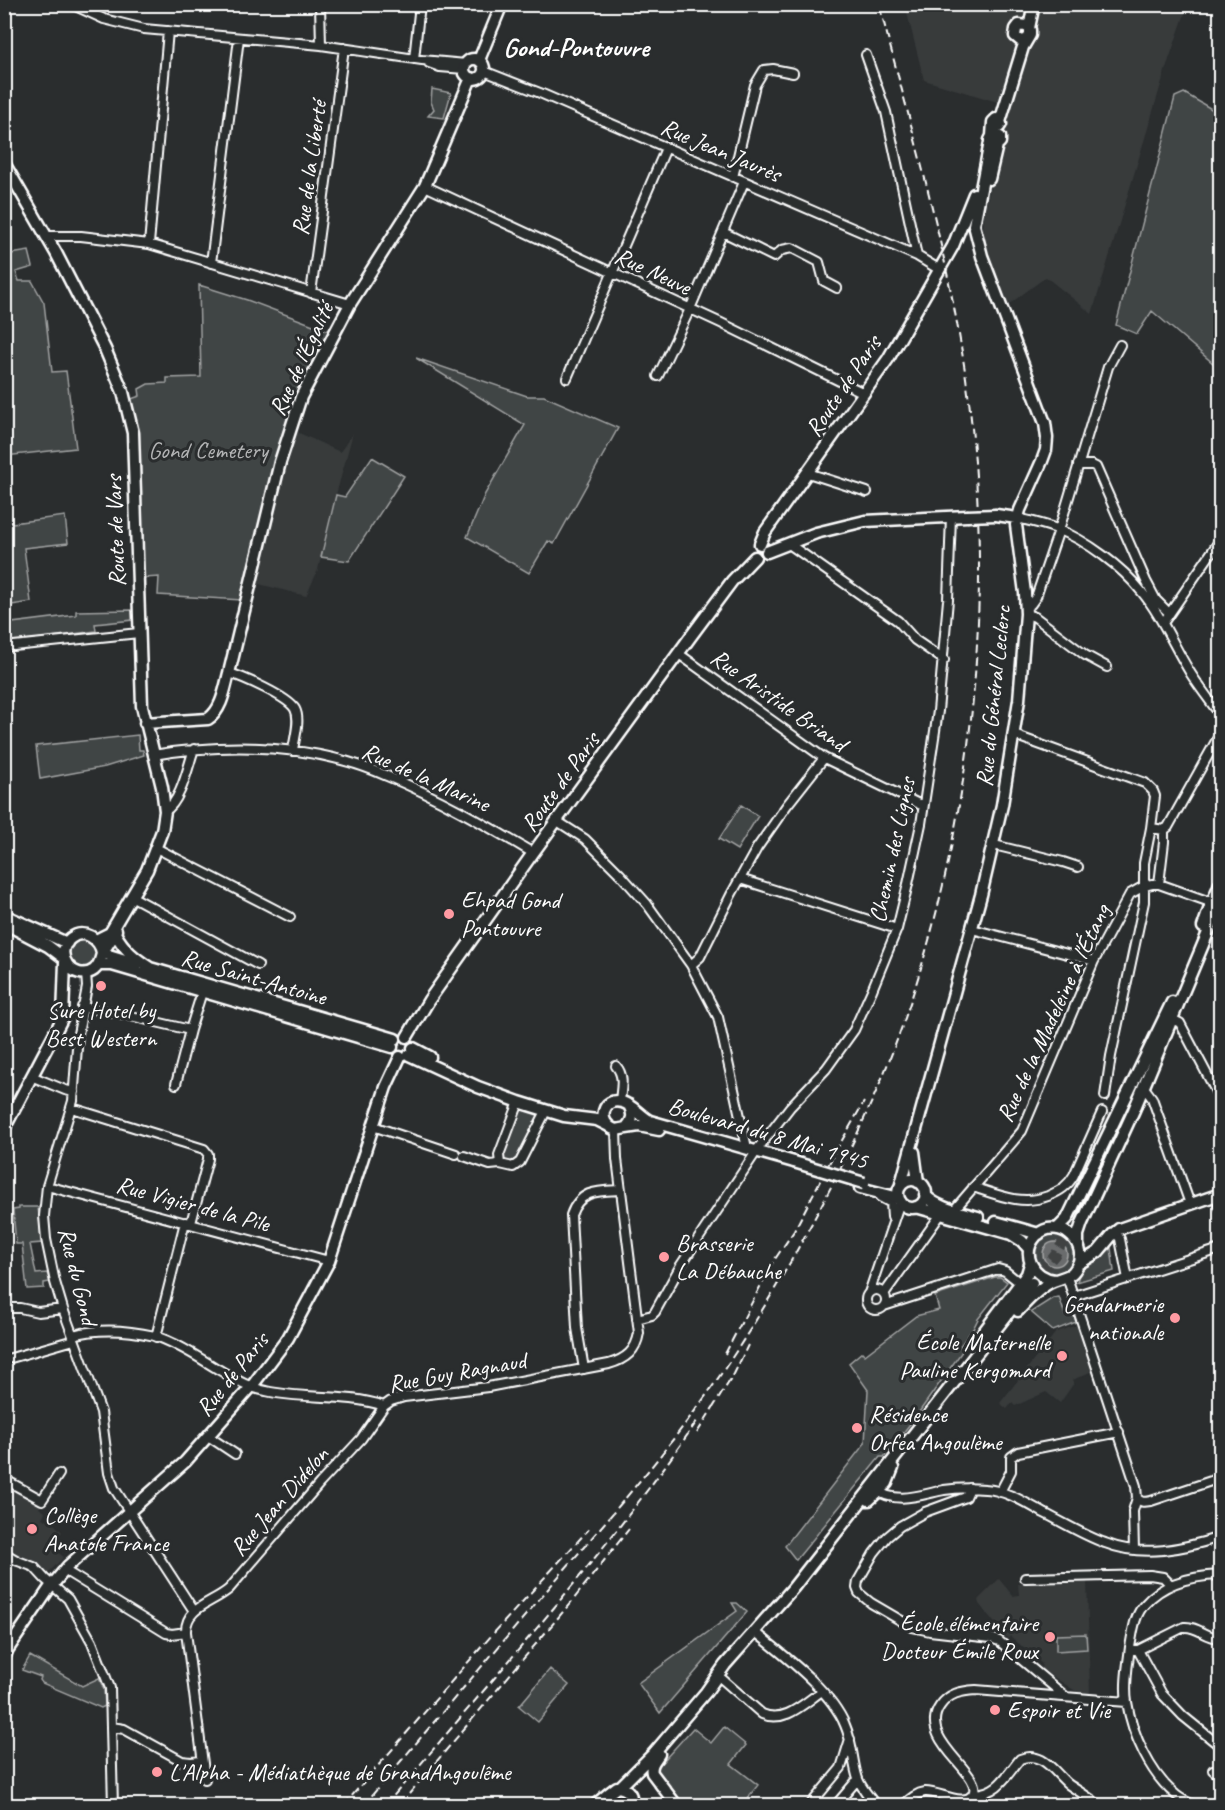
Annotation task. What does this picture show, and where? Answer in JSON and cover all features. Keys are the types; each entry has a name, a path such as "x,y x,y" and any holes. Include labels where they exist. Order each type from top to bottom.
{"main road":[{"path":"479,60 502,4"},
{"name":"Route de Paris","path":"1024,27 1029,4"},
{"name":"Route de Paris","path":"953,246 974,225 990,174 996,132 1017,45 1022,39 1015,31 1024,27 1034,4"},
{"path":"473,59 479,60 484,71 477,78 467,70 473,59"},
{"name":"Rue de l'Égalité","path":"145,723 208,719 216,712 224,694 280,462 301,397 350,304 425,186 467,70"},
{"name":"Route de Paris","path":"398,1041 732,581 755,557 753,548 764,548 765,532 888,359 940,270 953,246 996,132"},
{"name":"Route de Paris","path":"974,225 986,159"},
{"name":"Route de Vars","path":"4,163 46,236 105,349 123,392 134,444 142,706 162,787 165,811 162,831 147,870 131,896 111,942 102,953"},
{"name":"Rue du Général Leclerc","path":"900,1186 994,845 1019,700 1026,611 1016,532 1017,518 1046,450 1047,438 1045,423 982,256 974,225"},
{"path":"764,548 789,544 816,533 865,521 996,514 1017,518"},
{"path":"1057,1229 1067,1219 1138,1084 1177,1023 1221,884"},
{"path":"1075,1222 1216,905"},
{"path":"4,915 50,941 64,960 74,971 91,972 99,965 102,953 92,936 81,934 71,938 64,948 64,960 63,985 64,1009 63,1017 4,1129"},
{"name":"Route de Vars","path":"96,940 110,933 122,915"},
{"path":"4,923 50,941 67,943"},
{"name":"Rue Saint-Antoine","path":"115,933 130,954 150,968 398,1041"},
{"path":"102,953 150,968"},
{"name":"Rue Saint-Antoine","path":"99,965 112,965 202,992 398,1041"},
{"path":"63,985 74,971"},
{"path":"407,1054 411,1042 398,1041 394,1053 407,1054 515,1094 568,1110 590,1113 598,1111 611,1102 624,1103 633,1114 632,1120 616,1128 603,1113 607,1105"},
{"name":"Boulevard du 8 Mai 1945","path":"407,1054 478,1087 546,1111 571,1118 597,1120 616,1128 644,1127 706,1139 862,1185 900,1201"},
{"name":"Rue de Paris","path":"4,1658 64,1570 185,1462 252,1386 288,1338 329,1261 386,1087 407,1054"},
{"path":"927,1419 981,1359 1026,1302 1054,1280 1066,1277 1075,1270 1080,1255 1078,1235 1082,1222 1117,1149 1138,1084"},
{"name":"Boulevard du 8 Mai 1945","path":"624,1103 646,1119 706,1139"},
{"path":"913,1143 918,1182"},
{"path":"916,1207 925,1195 924,1187 918,1182 909,1180 900,1186 898,1196 900,1201 909,1207 1011,1234 1029,1249"},
{"name":"Boulevard du 8 Mai 1945","path":"862,1185 883,1188 900,1186"},
{"path":"925,1195 933,1202 954,1210 1039,1234"},
{"path":"1078,1264 1098,1252 1115,1231 1124,1226 1218,1195"},
{"path":"927,1419 951,1378 1027,1274 1030,1264 1029,1249 1039,1234 1049,1229 1057,1229 1069,1233 1078,1245 1090,1249 1107,1241"},
{"path":"1030,1264 1037,1274 1054,1280"},
{"path":"706,1692 722,1679 847,1521 864,1496 875,1489 897,1456 1032,1283"},
{"path":"594,1806 614,1788 630,1798 653,1754 706,1692 725,1665 758,1634 772,1611 794,1588"},
{"path":"677,1806 658,1783 651,1769 652,1764 685,1717"},
{"path":"608,1794 609,1806"}],"street":[{"path":"71,4 104,19 144,29 321,45 418,59 467,70"},
{"path":"320,4 321,45"},
{"path":"418,59 420,4"},
{"path":"149,244 168,32"},
{"path":"211,263 239,38"},
{"name":"Rue de la Liberté","path":"311,293 344,48"},
{"path":"866,55 886,112 918,256"},
{"path":"733,177 756,85 764,70 773,69 793,73"},
{"name":"Rue Jean Jaurès","path":"484,71 918,256 940,270"},
{"path":"567,378 666,148"},
{"path":"658,376 690,309 744,182"},
{"name":"Rue Neuve","path":"425,186 864,393"},
{"path":"723,232 774,257 782,250 792,248 819,262 824,281 837,288"},
{"path":"46,236 81,236 149,244 350,304"},
{"path":"1107,667 1079,650 1026,611 1036,597 1108,367 1120,345"},
{"path":"1078,465 1096,467 1146,581 1156,600 1169,613"},
{"path":"808,473 867,492"},
{"name":"Chemin des Lignes","path":"638,1319 655,1312 671,1281 734,1184 748,1150 826,1069 854,1030 897,929 923,806 944,660 951,516"},
{"path":"1017,518 1057,529 1092,549 1126,575 1142,591 1163,623 1191,674 1221,715"},
{"path":"1163,623 1221,540"},
{"path":"789,544 898,621 915,640 944,660"},
{"path":"4,647 139,633"},
{"name":"Rue Aristide Briand","path":"679,654 824,758 923,806"},
{"path":"229,673 249,680 293,706 297,718 293,751"},
{"path":"1151,828 1164,830 1168,827 1221,734"},
{"path":"1014,735 1145,783 1155,796 1144,863 1144,902 1105,1096"},
{"name":"Rue de la Marine","path":"153,755 194,749 228,748 293,751 346,762 387,776 492,829 533,853"},
{"path":"165,811 176,799 194,749"},
{"path":"691,965 700,957 758,848 787,805 824,758"},
{"path":"556,822 585,839 620,874 647,904 691,965 718,1017 748,1150"},
{"path":"1159,884 1164,830"},
{"path":"994,845 1078,867"},
{"path":"156,848 290,917"},
{"path":"740,879 897,929"},
{"path":"1144,886 1159,884 1216,905"},
{"name":"Rue de la Madeleine à l'Étang","path":"954,1210 1022,1131 1094,961 1130,894 1144,886"},
{"path":"131,896 258,965"},
{"path":"972,929 1094,961"},
{"name":"Rue du Gond","path":"86,973 87,987 82,1007 72,1108 47,1186 44,1205 46,1239 63,1309 101,1412 108,1466 113,1485 128,1512 194,1611"},
{"path":"176,1084 202,992"},
{"path":"82,1007 190,1030"},
{"path":"1177,1023 1221,1099"},
{"path":"616,1066 622,1077 624,1103"},
{"path":"31,1076 74,1092"},
{"path":"1138,1084 1152,1098 1190,1204"},
{"path":"500,1164 499,1155 519,1102"},
{"path":"4,1360 98,1330 156,1336 208,1159 208,1154 204,1149 72,1108"},
{"path":"373,1126 490,1165 500,1164 509,1167 517,1166 546,1111"},
{"path":"973,1188 1014,1200 1031,1201 1057,1192 1070,1183 1102,1112"},
{"path":"616,1128 620,1190 638,1319"},
{"path":"1074,1175 1085,1182"},
{"path":"862,1185 890,1202 891,1227"},
{"name":"Rue Vigier de la Pile","path":"47,1186 329,1261"},
{"path":"584,1369 577,1328 571,1215 577,1202 586,1194 620,1190"},
{"path":"1218,1195 1221,1207"},
{"path":"900,1201 866,1300 870,1308 879,1310 884,1306 998,1269 1005,1271 1020,1283"},
{"path":"884,1294 941,1214"},
{"path":"1115,1231 1122,1245 1128,1278"},
{"path":"1074,1296 1221,1249"},
{"path":"1066,1277 1132,1472 1137,1498 1133,1511 1134,1550"},
{"path":"869,1293 879,1291 884,1294 886,1300 884,1306"},
{"path":"4,1308 20,1308 38,1312 63,1309"},
{"name":"Rue Guy Ragnaud","path":"156,1336 242,1383 267,1392 366,1401 384,1406 390,1401 404,1397 488,1387 617,1362 631,1353 638,1339 638,1319"},
{"name":"Rue Jean Didelon","path":"194,1611 229,1589 362,1439 384,1406"},
{"path":"1000,1492 1011,1471 1011,1456 1018,1452 1119,1432"},
{"path":"208,1436 235,1454"},
{"path":"4,1479 42,1500 59,1474"},
{"path":"1137,1498 1144,1502 1151,1501 1221,1478"},
{"path":"875,1489 904,1499 946,1490 970,1488 993,1490 1025,1502 1105,1544 1134,1550 1179,1549 1221,1537"},
{"path":"970,1488 966,1497 910,1520 887,1537 874,1553 858,1581 859,1593 871,1604 912,1627 999,1641 1065,1696"},
{"path":"4,1553 18,1562 34,1567 68,1599 92,1642 110,1688 113,1806"},
{"path":"64,1570 166,1633 186,1632"},
{"path":"1025,1578 1150,1575 1162,1576 1171,1585"},
{"path":"1196,1806 1177,1796 1156,1773 1135,1731 1127,1702 1127,1676 1134,1650 1135,1623 1144,1604 1171,1585 1190,1578 1221,1575"},
{"path":"194,1611 187,1621 186,1632 205,1779"},
{"path":"1134,1650 1184,1627 1190,1627 1212,1638 1221,1638"},
{"path":"758,1634 795,1664 822,1691 845,1723 858,1779 876,1806"},
{"path":"1134,1650 1162,1694 1183,1716 1221,1746"},
{"path":"722,1679 766,1716 780,1716 801,1707 822,1691"},
{"path":"902,1806 918,1793 931,1792 960,1800 969,1798 973,1794 975,1789 972,1779 941,1743 937,1732 936,1715 943,1703 953,1694 969,1690 1127,1702"},
{"path":"111,1727 124,1729 182,1761 201,1761"},
{"path":"810,1805 841,1768 850,1738"},
{"path":"973,1794 987,1793 994,1789 1020,1759 1034,1756 1048,1763 1069,1784 1100,1806"},
{"path":"1214,1770 1221,1776"},
{"path":"835,1806 858,1779"}],"shaded area":[{"path":"905,5 1188,5 1166,68 1092,314 1046,277 1008,305 986,246 983,230 984,213 1011,106 924,80"},
{"path":"295,431 340,452 353,433 318,570 306,596 255,583"},
{"path":"1055,1242 1063,1246 1067,1254 1063,1262 1055,1266 1047,1262 1043,1254 1047,1246"},
{"name":"École Maternelle Pauline Kergomard","path":"1077,1325 1092,1371 1073,1380 1074,1383 1060,1403 1046,1392 1015,1406 1012,1403 1007,1409 1000,1403 1056,1332"},
{"name":"Collège Anatole France","path":"4,1482 42,1503 39,1508 45,1512 42,1518 46,1520 48,1518 62,1532 54,1540 61,1546 57,1552 64,1557 46,1575 36,1564 5,1547"},
{"name":"École élémentaire Docteur Émile Roux","path":"999,1579 1013,1596 1019,1595 1018,1584 1072,1583 1072,1581 1087,1580 1090,1694 1077,1692 1041,1669 1042,1664 1010,1636 1008,1639 979,1604 978,1600"}],"green space":[{"path":"432,89 451,93 444,118 428,116 434,109 431,102"},
{"path":"1184,93 1220,114 1220,369 1152,311 1137,334 1116,325 1175,97"},
{"path":"29,251 33,267 16,272 19,281 32,281 44,303 52,372 66,371 76,448 5,456 5,255"},
{"name":"Gond Cemetery","path":"199,285 247,300 329,331 302,383 242,600 158,595 159,577 144,578 137,426 131,399 140,396 139,389 148,384 167,383 167,378 201,377"},
{"path":"416,358 527,396 544,396 618,428 554,544 548,541 529,573 467,537 485,494 525,425"},
{"path":"372,457 404,476 349,561 321,557 336,495 345,497"},
{"path":"65,516 68,543 24,548 31,602 5,606 5,524"},
{"path":"132,610 133,620 95,624 96,631 5,643 4,624 76,615 76,611"},
{"path":"138,735 139,750 143,750 144,755 105,767 40,779 36,746"},
{"path":"741,805 758,816 737,850 719,839"},
{"path":"82,938 92,943 97,953 92,963 82,968 72,963 67,953 72,943"},
{"path":"521,1106 542,1113 513,1164 504,1161 503,1153"},
{"path":"19,1207 38,1207 42,1243 30,1244 36,1274 47,1273 50,1282 44,1283 44,1288 27,1289 22,1244 16,1244 13,1210"},
{"path":"1054,1233 1069,1239 1075,1254 1069,1269 1054,1275 1039,1269 1033,1254 1039,1239"},
{"path":"1111,1248 1114,1271 1077,1282 1086,1266"},
{"path":"1000,1277 1007,1282 960,1346 963,1350 884,1457 880,1457 796,1560 785,1546 865,1443 868,1390 849,1363 862,1352 865,1355 916,1316 939,1310 935,1296"},
{"path":"1059,1297 1065,1315 1073,1313 1076,1322 1053,1331 1031,1312 1053,1298"},
{"path":"732,1603 737,1603 747,1612 660,1713 638,1683 737,1611"},
{"path":"1086,1634 1087,1649 1056,1651 1056,1635"},
{"path":"30,1656 82,1686 99,1678 104,1690 105,1706 101,1708 42,1683 41,1677 22,1670"},
{"path":"550,1669 569,1685 538,1722 519,1706"},
{"path":"724,1727 746,1745 731,1764 758,1785 742,1805 685,1805 656,1769 693,1728 711,1743"}],"tunnel":[{"path":"1032,1283 1055,1255 1075,1222"}],"railway":[{"path":"363,1806 639,1481 693,1413 727,1365 790,1263 853,1143 881,1081 905,1018 929,942 948,864 962,785 972,705 978,625 979,545 975,465 967,385 950,289 929,193 879,4"},
{"path":"725,1354 773,1262 794,1231 864,1102"},
{"path":"697,1433 734,1374 748,1345"},
{"path":"385,1806 586,1569 697,1421"},
{"path":"343,1806 491,1636 589,1529"},
{"path":"409,1794 573,1600 629,1529"}],"place":[{"name":"Ehpad Gond Pontouvre","path":"449,914"},
{"name":"Sure Hotel by Best Western","path":"101,986"},
{"name":"Brasserie La Débauche","path":"664,1257"},
{"name":"Gendarmerie nationale","path":"1175,1318"},
{"name":"École Maternelle Pauline Kergomard","path":"1062,1356"},
{"name":"Résidence Orfea Angoulème","path":"857,1428"},
{"name":"Collège Anatole France","path":"32,1529"},
{"name":"École élémentaire Docteur Émile Roux","path":"1050,1637"},
{"name":"Espoir et Vie","path":"995,1710"},
{"name":"L'Alpha - Médiathèque de GrandAngoulême","path":"157,1772"}],"district":[{"name":"Gond-Pontouvre","path":"576,47"}]}
